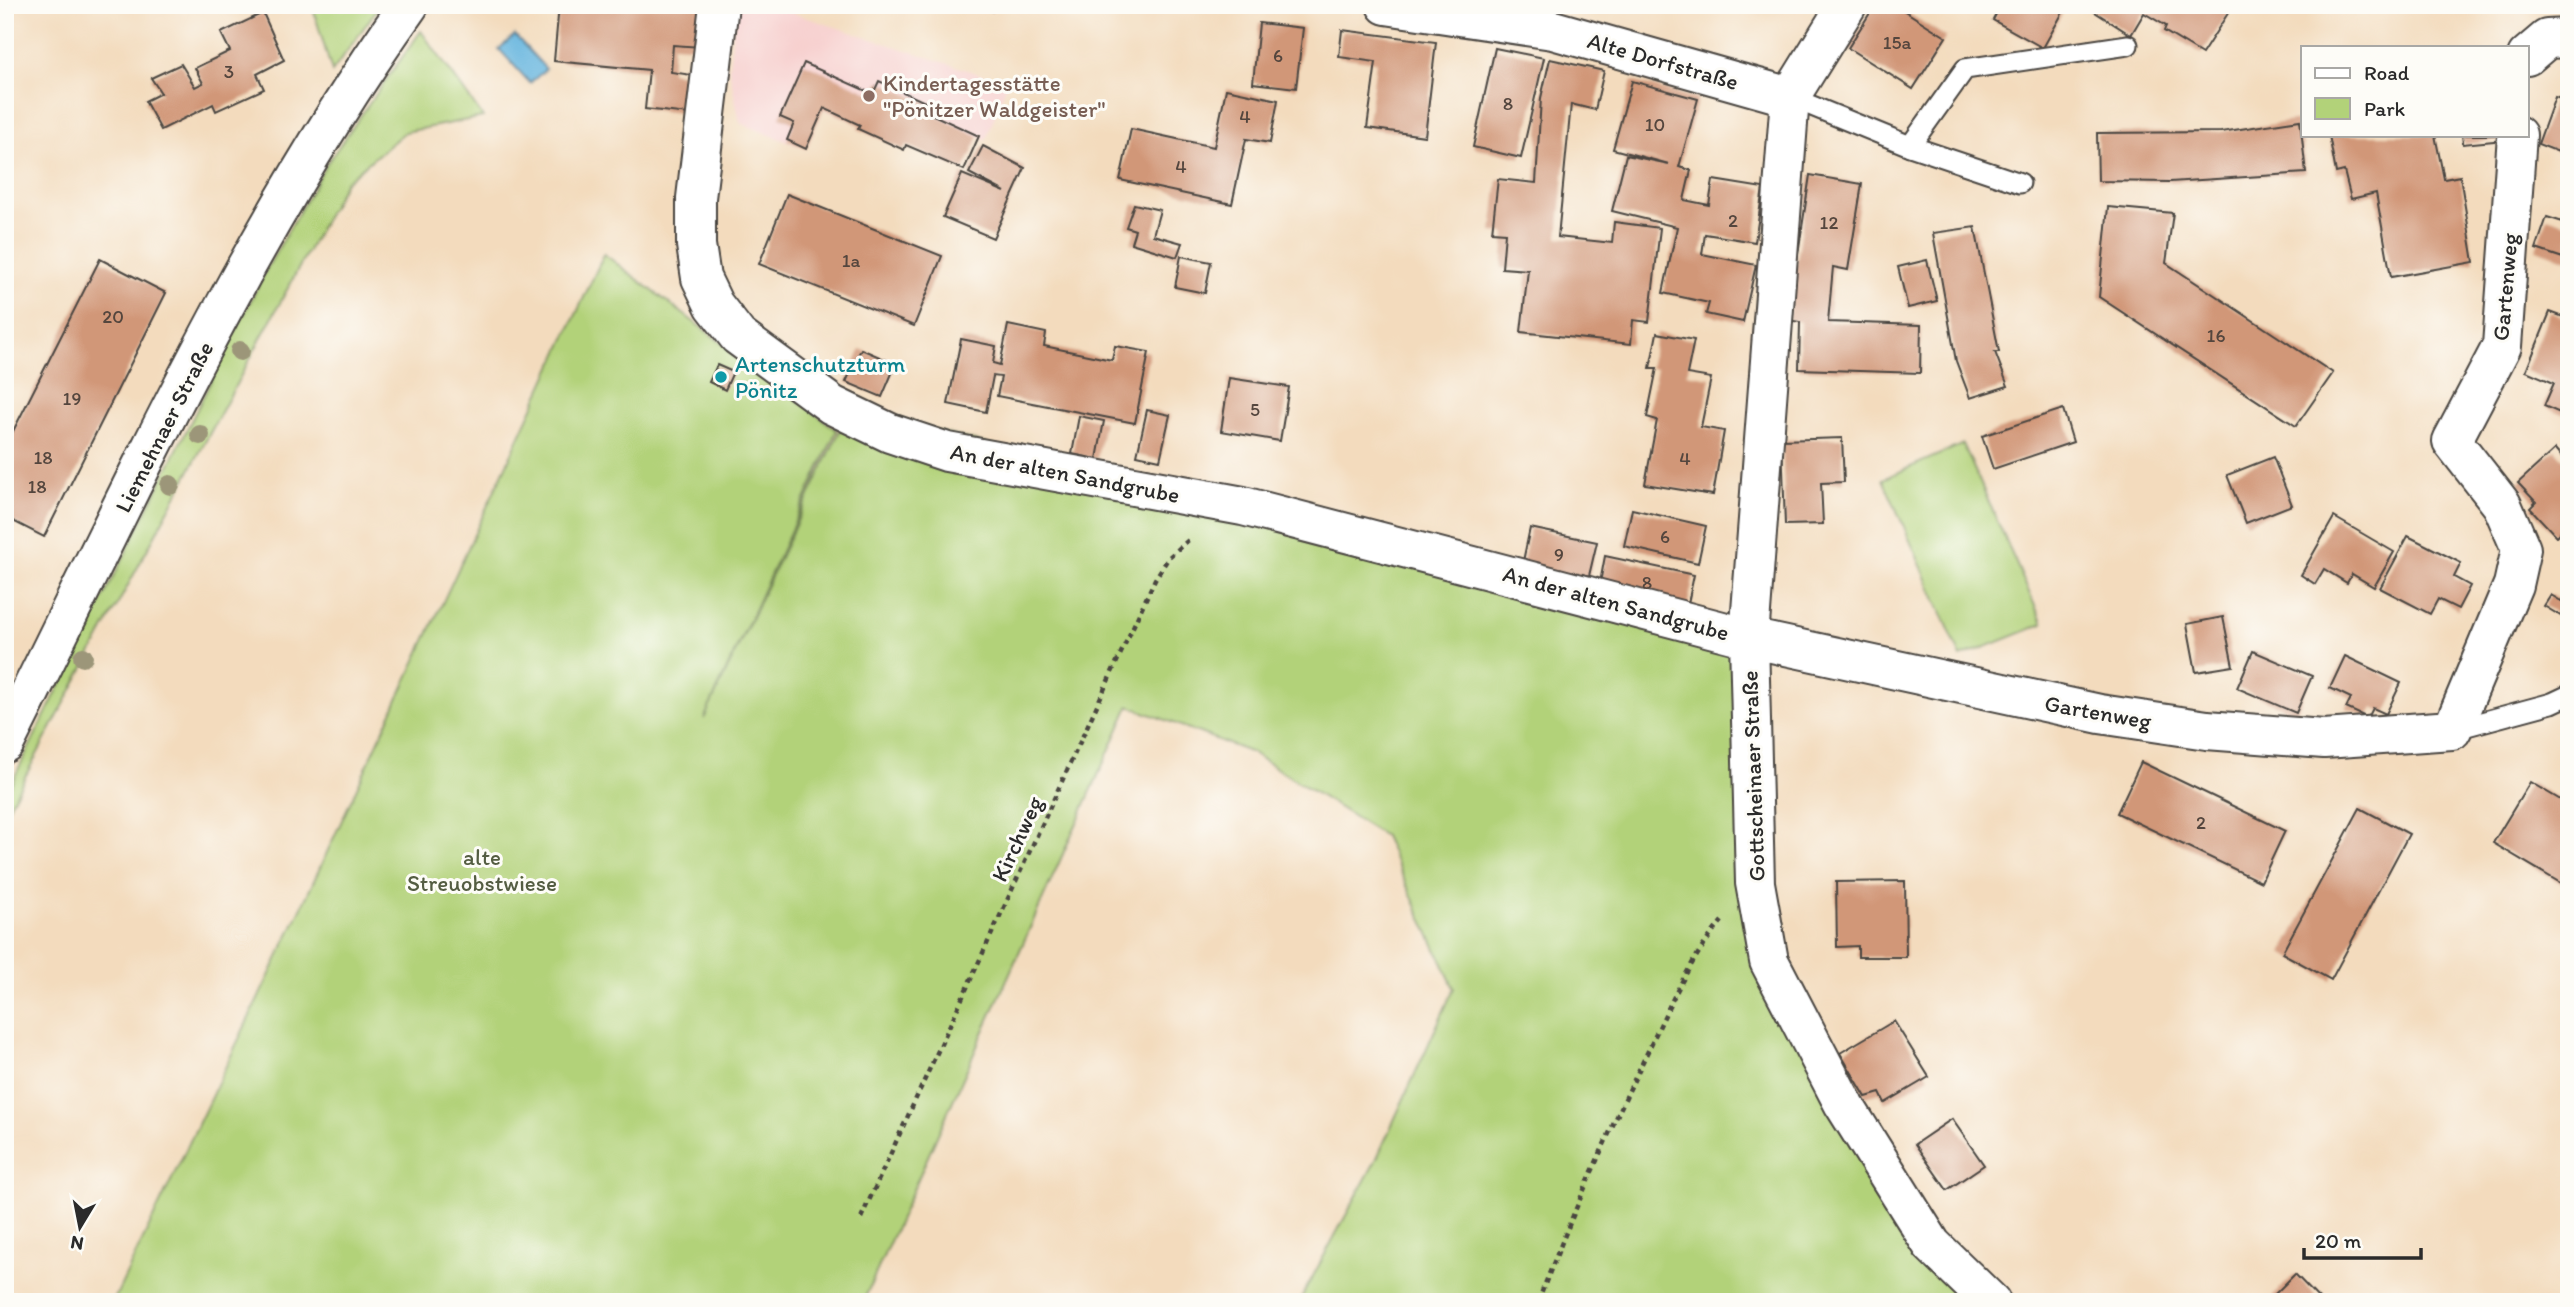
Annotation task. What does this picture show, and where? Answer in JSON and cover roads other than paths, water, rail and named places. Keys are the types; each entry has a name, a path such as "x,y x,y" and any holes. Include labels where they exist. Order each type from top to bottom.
{"street":[{"name":"Liemehnaer Straße","path":"5,743 196,361 275,213 365,67 409,5"},
{"name":"An der alten Sandgrube","path":"719,5 696,198 696,245 701,278 715,305 738,336 832,405 890,433 947,452 1243,506 1749,638"},
{"name":"Alte Dorfstraße","path":"1386,5 1553,30 1790,97"},
{"path":"1790,97 1847,5"},
{"path":"2528,55 2547,40 2569,38"},
{"name":"Gottscheinaer Straße","path":"1790,97 1749,638 1755,883 1769,961 1843,1103 1932,1245 1991,1302"},
{"name":"Gartenweg","path":"1749,638 2100,714 2207,730 2325,739 2452,730 2513,585 2521,549 2502,505 2452,441 2502,346 2516,136"}],"lane":[{"path":"1910,145 1965,69 2128,46"},
{"path":"1790,97 1910,145 2021,183"},
{"name":"Gartenweg","path":"2452,730 2552,703 2569,695"}],"water":[{"path":"515,35 546,69 530,83 499,49"}],"place":[{"name":"Kindertagesstätte \"Pönitzer Waldgeister\"","path":"869,96"},
{"name":"Artenschutzturm Pönitz","path":"721,377"}],"park label":[{"name":"alte Streuobstwiese","path":"482,870"}]}
